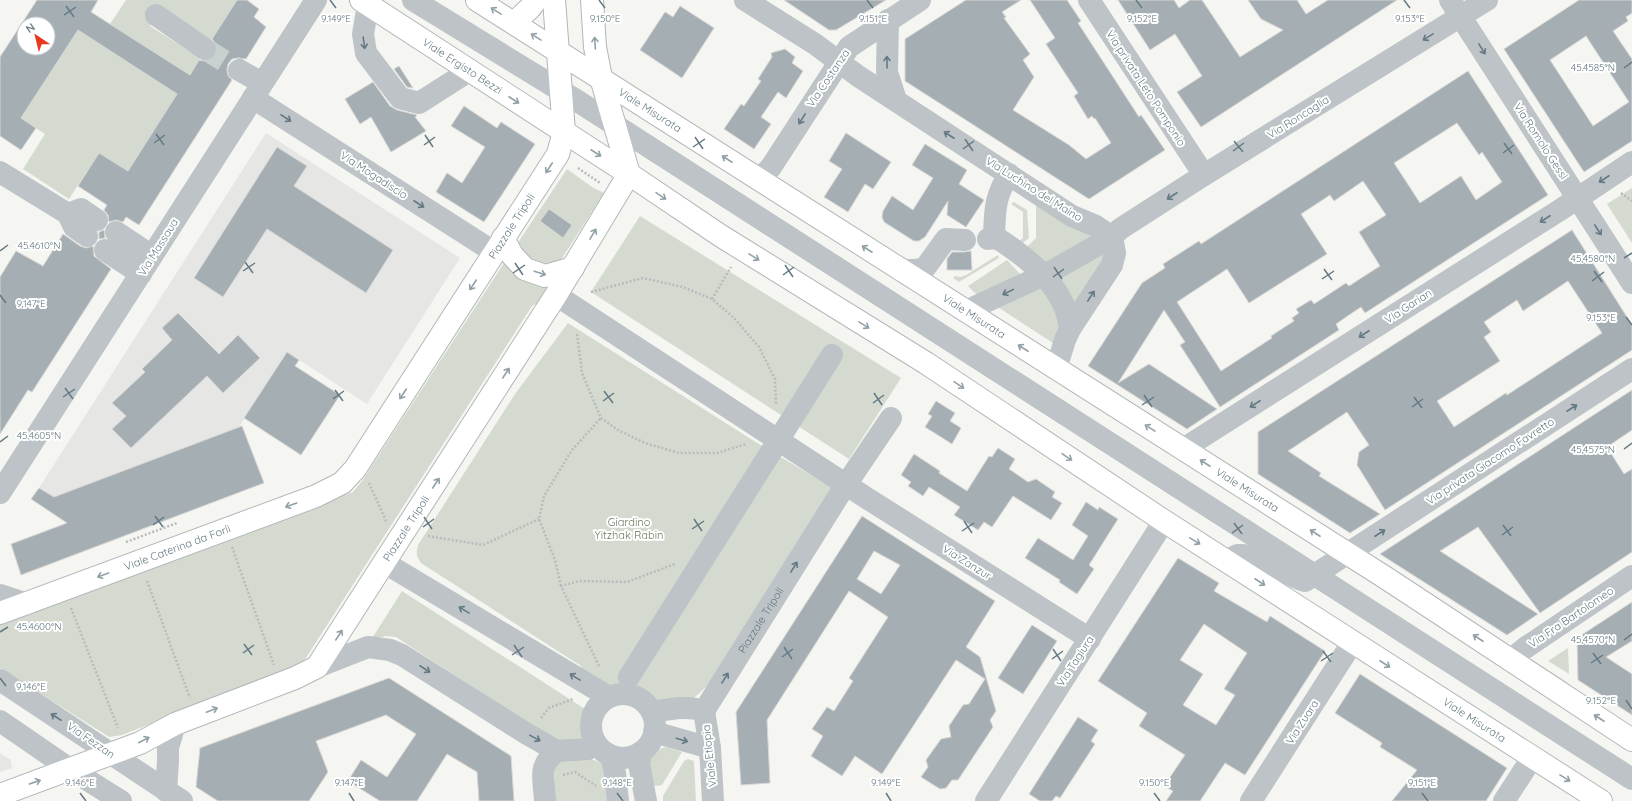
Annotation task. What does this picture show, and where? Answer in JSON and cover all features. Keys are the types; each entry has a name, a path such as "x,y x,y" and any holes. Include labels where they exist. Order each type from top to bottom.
{"main road":[{"path":"477,0 601,78"},
{"path":"514,23 536,0"},
{"name":"Piazzale Tripoli","path":"327,491 342,483 355,469 558,154 564,132 554,0"},
{"name":"Viale Ergisto Bezzi","path":"364,2 564,132"},
{"path":"595,3 595,47 601,78 629,174"},
{"name":"Viale Misurata","path":"601,78 900,270 1348,554 1632,740"},
{"path":"564,132 629,174"},
{"name":"Piazzale Tripoli","path":"386,563 556,296 629,174"},
{"name":"Viale Misurata","path":"629,174 741,249 926,364 1164,521 1601,801"},
{"path":"499,245 525,268 546,276 573,268"},
{"name":"Viale Caterina da Forlì","path":"0,613 327,491"},
{"path":"0,795 140,743 175,724 295,678 317,667 386,563"}],"street":[{"name":"Via Massaua","path":"0,493 316,0"},
{"path":"413,0 561,91 1632,779"},
{"name":"Via Luchino del Maino","path":"745,0 815,44 838,63 1072,216 1096,226 1112,237"},
{"name":"Via Costanza","path":"759,180 771,167 849,47 920,0"},
{"name":"Via privata Leto Pomponio","path":"1089,0 1204,175"},
{"name":"Via Roncaglia","path":"966,311 1043,275 1112,237 1120,229 1456,8 1487,0"},
{"path":"364,2 363,34 366,53 400,98 419,103 469,71"},
{"name":"Via Romolo Gessi","path":"1456,8 1632,283"},
{"path":"156,15 205,49"},
{"path":"888,20 887,72 896,100"},
{"name":"Via Mogadiscio","path":"239,70 258,91 499,245"},
{"name":"Via Garian","path":"1183,449 1553,214 1632,162"},
{"path":"0,172 68,214 74,228 92,228"},
{"path":"1009,174 998,193 995,203 991,239 1005,243 1043,275 1061,297 1069,319 1070,329"},
{"path":"1056,369 1070,329 1112,264 1115,253 1112,237"},
{"path":"900,270 925,268 946,239 965,240"},
{"path":"110,241 146,265"},
{"path":"556,296 846,485"},
{"path":"629,677 832,355"},
{"name":"Via privata Giacomo Favretto","path":"1348,554 1632,369"},
{"name":"Piazzale Tripoli","path":"704,711 846,485 891,418"},
{"name":"Via Zanzur","path":"846,485 1090,639"},
{"name":"Via Tagiura","path":"986,801 1164,521"},
{"path":"1227,561 1237,555 1262,560 1295,579 1305,581 1348,554"},
{"name":"Piazzale Tripoli","path":"386,563 609,697"},
{"name":"Via Fra Bartolomeo","path":"1510,660 1525,648 1632,576"},
{"path":"0,595 27,604"},
{"name":"Via Zuara","path":"1251,801 1352,642"},
{"path":"317,667 368,647 390,650 402,655 527,734 557,751 588,749 603,750 618,758 630,757 641,752 650,743 653,722 644,702 634,696 621,694 609,697 597,707 592,717 591,729 603,750 615,773 618,801"},
{"name":"Via Fezzan","path":"0,680 174,796"},
{"path":"653,722 680,708 695,708 704,711"},
{"name":"Viale Etiopia","path":"704,711 710,748 713,801"},
{"path":"0,721 70,769 121,801"},
{"path":"653,722 710,748"},
{"path":"174,796 168,761 168,748 175,724"},
{"path":"545,801 542,770 553,754 557,751"},
{"path":"641,752 640,764 646,801"},
{"path":"1504,801 1532,758"}],"path":[{"path":"577,167 600,183"},
{"path":"1620,191 1632,201"},
{"path":"712,299 741,249"},
{"path":"591,292 643,278 683,286 712,299 734,318 759,347 775,379 776,405"},
{"path":"577,331 582,374 601,418 618,430 645,442 679,454 717,453 747,444"},
{"path":"600,669 561,586 555,560 539,519 544,496 572,450 601,418"},
{"path":"367,478 387,523"},
{"path":"428,536 483,545 539,519"},
{"path":"126,542 177,523"},
{"path":"230,542 274,665"},
{"path":"561,586 580,581 627,582 682,562"},
{"path":"146,580 192,704"},
{"path":"68,602 118,728"},
{"path":"537,723 549,708 573,700 575,696"},
{"path":"561,776 574,772 601,789"}],"shaded area":[{"path":"266,133 460,258 367,404 287,352 239,427 54,497 39,488"},
{"path":"0,753 11,760 12,768 0,772"}],"green space":[{"path":"126,0 237,0 210,42 161,9 150,26 200,58 190,75 110,24"},
{"path":"78,30 177,94 128,171 99,153 69,199 23,169 45,134 21,118"},
{"path":"567,169 592,187 604,193 557,266 533,266 517,248 519,241"},
{"path":"1632,188 1632,243 1607,204"},
{"path":"1014,202 1027,210 1029,238 1020,245 1018,242 1023,238 1023,212 1011,204"},
{"path":"1036,204 1096,236 1047,266 1024,250 1036,238"},
{"path":"640,216 901,378 849,459 591,292"},
{"path":"1106,248 1107,253 1075,308 1050,279"},
{"path":"998,255 999,258 959,282 953,278 955,276 961,277 966,275"},
{"path":"1007,260 1023,277 977,295 968,286"},
{"path":"504,263 523,278 535,284 551,285 543,300 532,306 302,664 122,735 109,737 0,668 0,625 353,492 362,481"},
{"path":"1040,287 1061,315 1059,347 993,304"},
{"name":"Giardino Yitzhak Rabin","path":"568,323 754,441 831,487 708,685 694,698 660,704 641,692 632,689 605,688 583,674 581,666 421,563 417,556 418,545 515,394"},
{"path":"402,591 585,709 581,723 582,737 579,741 559,743 396,637 386,636 371,640"},
{"path":"1568,648 1569,674 1548,661"},
{"path":"1531,659 1568,683 1560,685 1525,663"},
{"path":"666,747 682,752 662,785 648,787 650,759 660,749"},
{"path":"587,757 601,763 606,767 613,801 553,801 555,764 562,759"},
{"path":"688,759 694,761 696,801 663,801 663,796 684,761"}],"building":[{"path":"37,0 98,0 91,12 190,75 199,60 210,60 215,56 217,50 216,44 212,39 237,0 247,0 259,9 254,17 266,27 246,59 232,59 228,64 228,76 232,80 139,225 126,217 123,222 116,220 109,222 108,215 104,210 107,205 78,186 99,153 128,171 177,94 78,30 21,118 36,128 21,150 0,136 0,57 16,32 16,56 56,56 56,16 27,16"},
{"path":"784,0 886,0 836,30 829,30"},
{"path":"966,0 1021,0 1002,12 1006,17 1004,18 1030,54 1023,60 1034,77 1013,110 1069,145 1086,159 1111,143 1095,118 1094,119 1092,116 1088,119 1074,96 1078,93 1046,44 1055,38 1030,0 1067,0 1081,21 1078,23 1139,117 1141,115 1165,150 1089,199 905,81 905,39"},
{"path":"1118,0 1174,0 1179,8 1190,0 1202,0 1240,57 1283,30 1261,19 1248,0 1297,0 1306,14 1328,0 1397,0 1201,127 1177,92 1202,76 1175,34 1150,50"},
{"path":"1579,0 1632,0 1632,13 1626,17 1628,21 1613,31 1632,59 1632,141 1584,172 1504,49","holes":["1586,36 1629,102 1593,126 1550,60"]},
{"path":"680,6 714,28 682,78 640,50 665,12 673,17"},
{"path":"785,49 795,57 792,63 803,71 786,98 778,92 761,117 771,124 754,149 724,129 741,104 744,106 761,81 758,79 772,57 771,53"},
{"path":"399,66 413,88 407,87 394,69"},
{"path":"1468,71 1548,195 1365,313 1361,307 1336,324 1339,330 1220,407 1180,345 1185,342 1164,310 1118,383 1149,364 1217,409 1187,429 1088,366 1142,283 1165,268 1163,264 1199,241 1201,244","holes":["1457,123 1479,155 1482,152 1502,182 1476,200 1461,176 1420,203 1394,163","1363,181 1386,215 1359,232 1380,266 1349,286 1346,283 1314,304 1311,300 1296,309 1299,313 1292,318 1294,321 1271,336 1272,338 1221,371 1177,302 1227,269 1249,303 1327,254 1301,214 1330,195 1334,201"]},
{"path":"373,82 390,106 397,110 417,115 415,117 426,131 391,152 371,117 360,124 345,99"},
{"path":"464,106 497,128 501,122 535,144 484,222 436,192 447,173 462,183 485,147 451,126"},
{"path":"846,133 891,162 873,189 865,184 848,212 824,197 842,169 829,161"},
{"path":"925,144 967,170 959,184 984,200 966,227 947,215 948,201 925,237 919,241 914,241 884,222 882,217 883,211 892,196 913,210 933,178 912,165"},
{"path":"277,147 307,166 294,186 393,250 366,293 267,229 223,297 194,278"},
{"path":"549,209 572,225 563,238 540,221"},
{"path":"104,230 105,238 99,239 99,232"},
{"path":"1572,230 1632,325 1632,350 1385,510 1357,465 1359,452 1369,445 1347,412 1288,451 1321,473 1319,476 1380,514 1350,533 1258,474 1258,432","holes":["1568,281 1602,333 1507,395 1506,393 1454,427 1437,401 1500,361 1484,337 1491,332 1484,322 1517,300 1523,311"]},
{"path":"63,234 80,246 86,248 93,246 94,256 111,269 32,392 28,390 0,434 0,277 16,251 43,266"},
{"path":"971,251 972,270 947,270 947,259 952,252"},
{"path":"178,313 219,354 238,335 260,358 223,393 207,376 131,448 112,429 126,416 112,403 145,372 142,369 172,340 162,328"},
{"path":"287,352 299,360 295,366 340,395 301,455 244,418"},
{"path":"1632,390 1632,430 1607,447 1624,474 1632,469 1632,552 1540,613 1478,527 1440,551 1538,614 1507,635 1380,554"},
{"path":"936,401 955,413 950,421 961,428 952,444 925,427 932,416 928,414"},
{"path":"242,426 264,483 21,575 11,544 67,523 31,499 39,488 54,497"},
{"path":"998,448 1015,459 1009,469 1028,482 1036,479 1055,492 1052,497 1062,503 1051,520 1013,496 992,527 984,522 978,530 954,515 960,507 929,487 923,496 908,486 911,482 901,475 914,454 940,471 939,473 967,491 989,456 992,457"},
{"path":"1086,502 1098,510 1099,507 1118,519 1089,565 1094,569 1077,594 1059,582 1060,580 1025,558 1038,538 1073,560 1088,536 1072,525"},
{"path":"862,516 995,601 966,647 980,657 996,711 990,720 993,727 958,780 952,780 946,788 940,789 921,777 928,767 926,760 941,739 951,737 949,726 963,705 969,704 985,679 956,660 882,774 855,756 842,776 811,756 823,736 812,729 827,707 834,711 853,681 849,678 888,617 849,591 767,720 770,783 741,785 736,712","holes":["874,551 900,565 881,594 857,579"]},
{"path":"1178,558 1219,583 1214,591 1267,622 1270,616 1325,651 1245,775 1225,763 1200,801 1166,801 1173,791 1164,786 1185,755 1139,726 1147,713 1098,681","holes":["1204,624 1247,653 1224,689 1235,695 1216,725 1183,705 1203,674 1180,660"]},
{"path":"1632,602 1632,641 1606,657 1632,674 1632,715 1578,680 1577,638"},
{"path":"1032,625 1057,641 1023,694 998,678"},
{"path":"1360,674 1507,768 1486,801 1392,801 1417,770 1380,747 1382,743 1335,713"},
{"path":"389,678 511,756 514,801 479,801 477,772 447,754 417,801 380,801 348,781 361,760 387,777 416,734 386,715 316,741 328,772 309,801 218,801 196,787 200,748"},
{"path":"1078,717 1098,730 1091,741 1095,744 1060,798 1056,796 1052,801 1040,801 1029,794"}],"tunnel":[{"path":"205,49 239,70"}]}
